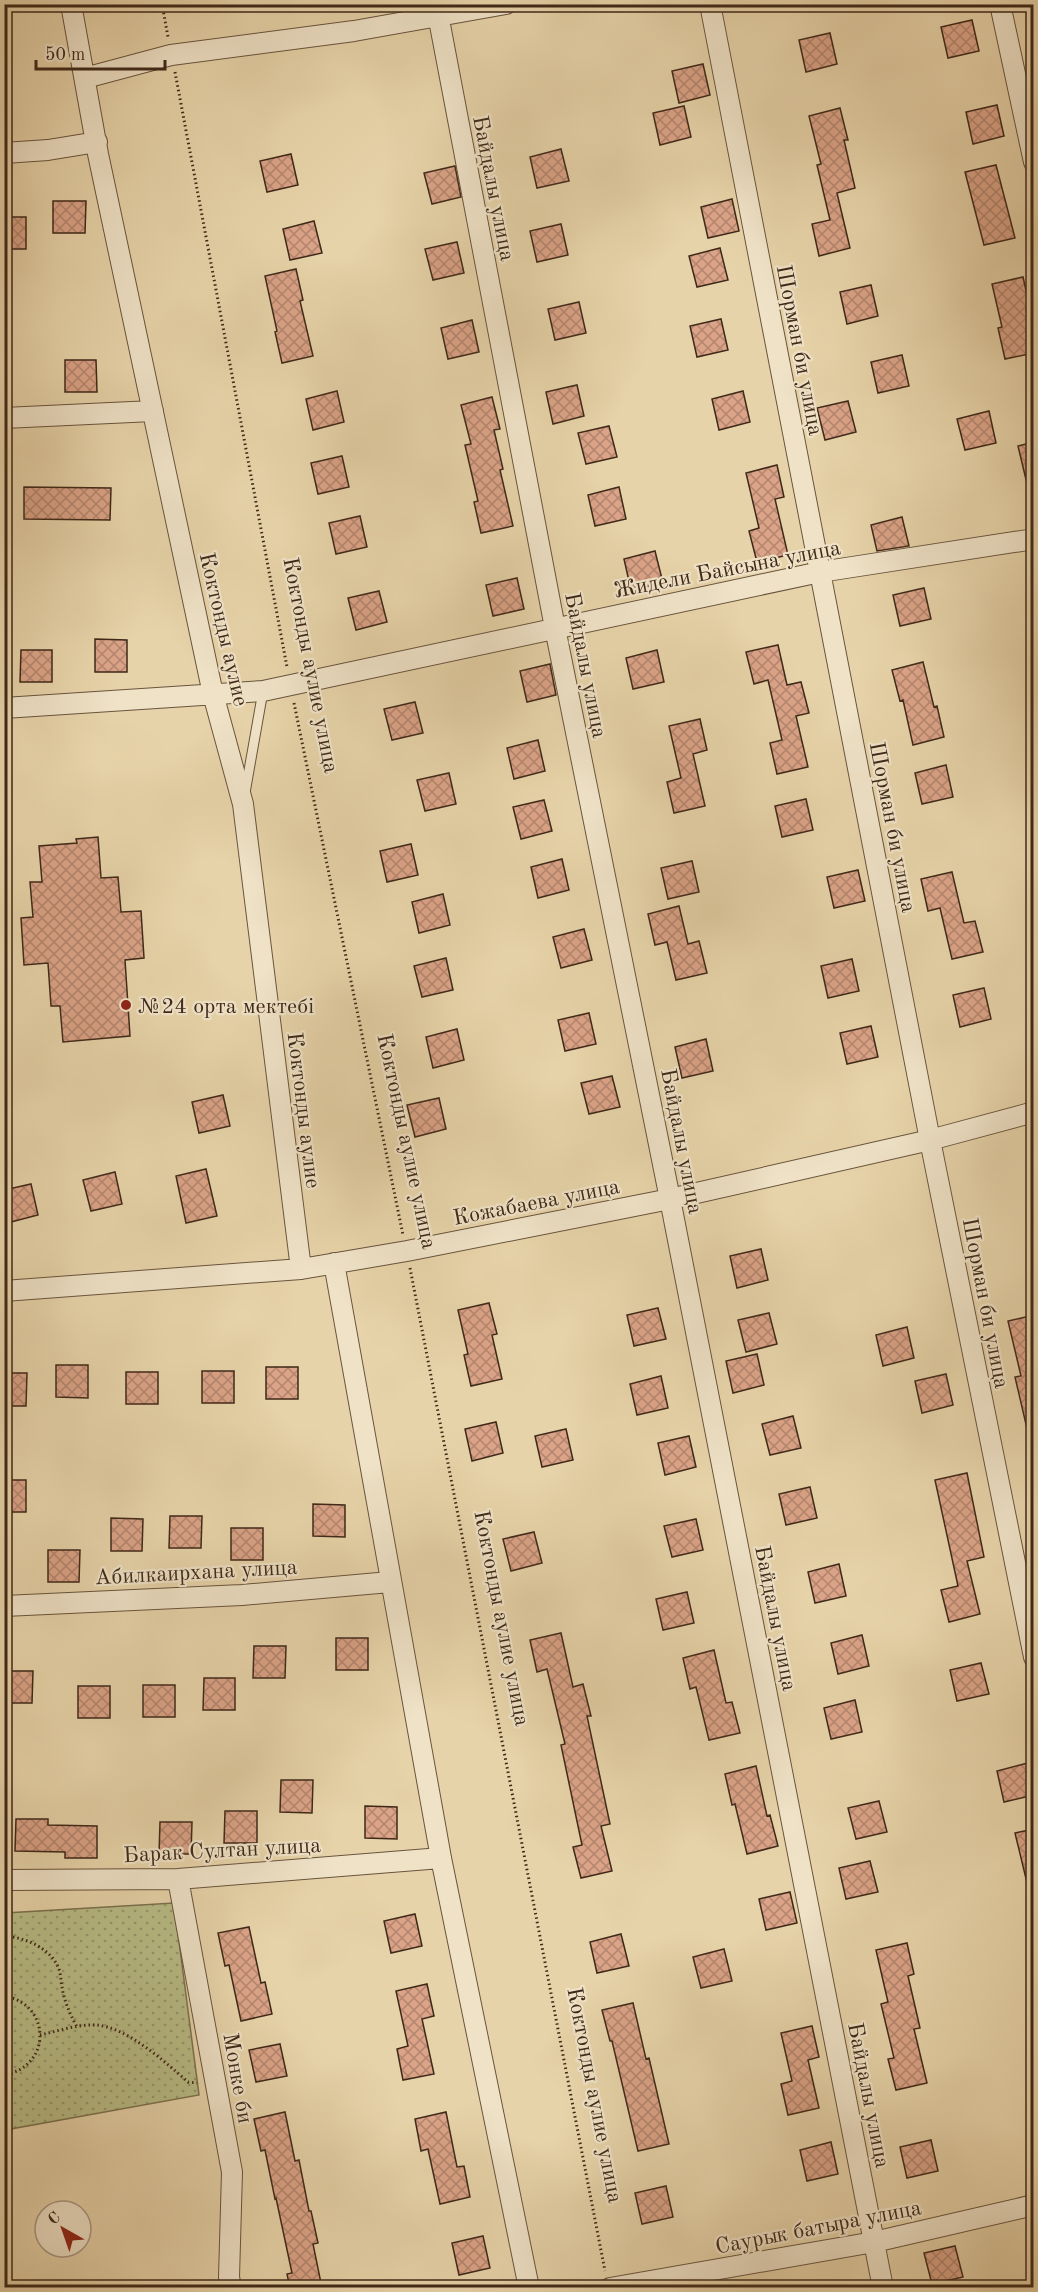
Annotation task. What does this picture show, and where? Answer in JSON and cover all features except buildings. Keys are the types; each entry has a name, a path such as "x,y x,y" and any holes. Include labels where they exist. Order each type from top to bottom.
{"street":[{"name":"Коктонды аулие","path":"71,4 97,142 213,694 243,804 301,1269"},
{"path":"85,78 171,55 354,31 437,10 506,4"},
{"name":"Шорман би улица","path":"710,4 930,1140 1034,1657"},
{"path":"1000,4 1034,162"},
{"name":"Байдалы улица","path":"437,10 555,628 670,1198 883,2288"},
{"path":"4,153 48,150 97,142"},
{"path":"4,418 153,411"},
{"name":"Жидели Байсына улица","path":"4,708 263,691 820,572 1034,539"},
{"name":"Кожабаева улица","path":"4,1292 301,1269 406,1251 670,1198 930,1140 1034,1112"},
{"path":"334,1263 441,1858 529,2288"},
{"name":"Абилкаирхана улица","path":"4,1606 242,1594 390,1582"},
{"name":"Барак Султан улица","path":"4,1880 178,1879 441,1858"},
{"name":"Монке би","path":"178,1879 232,2172 229,2277 231,2288"},
{"name":"Саурык батыра улица","path":"608,2282 874,2242 1034,2205"}],"lane":[{"path":"243,804 263,691"}],"path":[{"name":"Коктонды аулие улица","path":"162,4 290,684 406,1251 608,2282"},
{"path":"4,1936 17,1936 36,1944 51,1958 60,1971 61,1987 69,2012 77,2027"},
{"path":"4,1996 18,1999 28,2006 36,2016 40,2035 36,2053 29,2064 19,2071 4,2075"},
{"path":"40,2035 98,2025 120,2032 141,2044 188,2082 217,2086"}],"green space":[{"path":"174,1903 199,2095 5,2130 5,1913"}],"place":[{"name":"№24 орта мектебі","path":"126,1005"}]}
